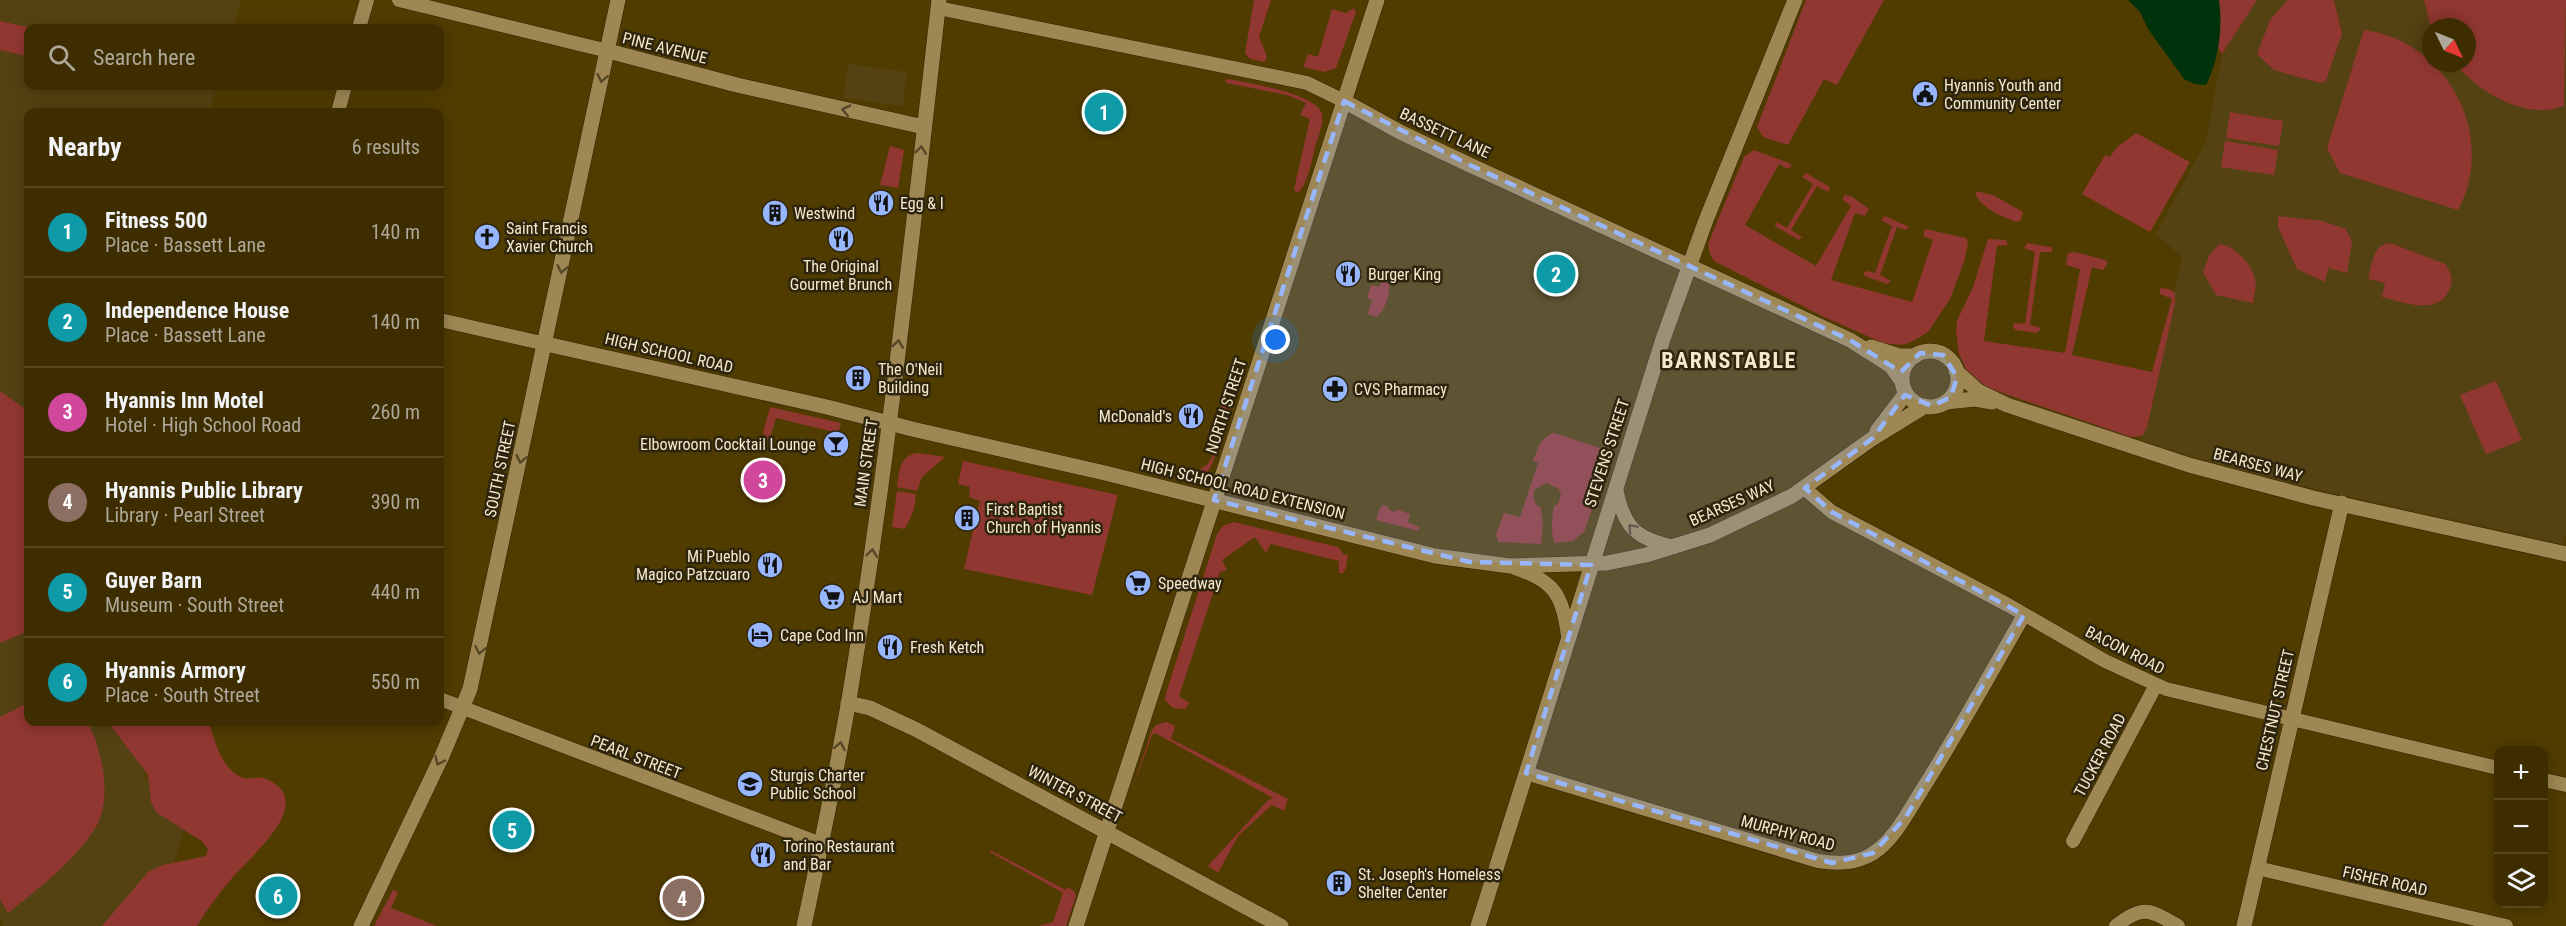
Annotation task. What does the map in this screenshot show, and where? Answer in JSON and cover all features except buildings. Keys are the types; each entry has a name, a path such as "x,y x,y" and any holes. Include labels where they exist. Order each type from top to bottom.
{"main road":[{"name":"SOUTH STREET","path":"361,926 464,708 479,656 618,0"},
{"name":"NORTH STREET","path":"1076,926 1377,0"},
{"name":"STEVENS STREET","path":"1478,926 1654,363 1689,265 1795,0"},
{"name":"MAIN STREET","path":"804,926 848,703 890,423 939,4"},
{"name":"PINE AVENUE","path":"608,51 737,85 924,127"},
{"name":"BASSETT LANE","path":"1344,101 1400,132 1850,340 1891,366 1904,387"},
{"path":"1850,340 1899,356 1915,356"},
{"name":"HIGH SCHOOL ROAD","path":"546,344 890,423"},
{"path":"1946,402 1957,384 1956,370 1950,360 1935,352 1923,352 1915,356 1905,367 1904,387 1917,404 1932,406 1975,399 2007,405"},
{"name":"BEARSES WAY","path":"1956,370 1978,391 2007,405 2238,480 2566,554"},
{"name":"BEARSES WAY","path":"1873,438 1904,387"},
{"name":"BEARSES WAY","path":"1590,565 1628,559 1674,547 1710,535 1767,510 1804,488 1873,438 1925,406"},
{"name":"HIGH SCHOOL ROAD EXTENSION","path":"890,423 1214,500 1435,556 1510,566 1590,565"},
{"name":"CHESTNUT STREET","path":"2244,926 2342,503"},
{"name":"WINTER STREET","path":"848,703 870,708 917,730 1281,926"}],"street":[{"path":"360,24 367,0"},
{"name":"PINE AVENUE","path":"399,0 608,51"},
{"name":"BASSETT LANE","path":"939,4 1307,83 1344,101"},
{"path":"339,108 344,90"},
{"name":"HIGH SCHOOL ROAD","path":"444,321 546,344"},
{"path":"1615,486 1619,507 1633,530 1651,542 1674,547"},
{"name":"BACON ROAD","path":"1804,488 1832,512 2105,661 2156,685 2184,695 2494,767"},
{"path":"1510,566 1533,574 1553,589 1563,605 1568,636"},
{"name":"MURPHY ROAD","path":"1526,773 1818,861 1852,862 1864,858 1881,847 1906,817 2024,615"},
{"name":"TUCKER ROAD","path":"2073,841 2156,685"},
{"name":"PEARL STREET","path":"444,700 821,844"},
{"path":"2548,781 2566,785"},
{"name":"FISHER ROAD","path":"2257,868 2506,926"},
{"path":"2116,926 2132,913 2145,910 2178,926"}],"highlighted area":[{"path":"1344,101 1472,166 1850,340 1901,372 1920,353 1943,355 1957,377 1951,397 1932,406 1905,395 1873,438 1805,488 1832,512 2024,615 1906,817 1873,853 1832,863 1526,773 1591,565 1470,562 1214,500"}],"shaded area":[{"path":"0,0 241,0 234,24 24,24 24,90 216,90 210,108 24,108 24,726 115,726 154,750 143,775 187,821 154,926 4,926 0,919"},
{"path":"1254,0 1271,0 1259,37 1267,56 1265,62 1250,59 1245,53"},
{"path":"1806,0 1884,0 1837,85 1824,79 1788,145 1763,137 1757,127"},
{"path":"2128,0 2219,0 2219,43 2206,85 2195,84 2184,79 2148,29 2140,12"},
{"path":"2219,0 2257,0 2222,54 2207,31 2217,20"},
{"path":"2257,0 2566,0 2566,533 2563,544 2293,484 2140,440 2182,257 2156,234 2206,141 2222,54"},
{"path":"2288,0 2334,0 2342,34 2326,81 2320,83 2274,70 2257,54 2270,20"},
{"path":"2424,0 2566,0 2564,106 2547,110 2528,109 2504,101 2482,88 2464,72 2476,72 2476,18 2428,18"},
{"path":"1354,8 1356,12 1336,68 1324,72 1303,67 1308,54 1318,57 1332,9 1346,13"},
{"path":"0,21 24,26 24,56 0,50"},
{"path":"2364,30 2393,38 2419,52 2422,55 2422,72 2440,72 2457,96 2467,123 2472,152 2469,181 2458,210 2340,173 2327,148"},
{"path":"848,64 907,72 903,106 843,98"},
{"path":"1225,80 1295,95 1317,107 1322,114 1310,169 1300,191 1296,192 1294,189 1310,119 1300,115 1306,103 1287,95 1226,83"},
{"path":"2230,112 2283,121 2279,146 2226,138"},
{"path":"2136,133 2190,162 2150,232 2082,194 2105,155 2110,157 2117,147"},
{"path":"2225,141 2278,150 2274,175 2221,167"},
{"path":"890,146 904,150 898,188 880,185"},
{"path":"1754,150 1792,166 1788,169 1779,164 1745,225 1816,266 1851,206 1843,200 1844,195 1851,196 1869,209 1865,216 1855,213 1831,280 1912,302 1933,240 1923,236 1925,229 1966,238 1968,242 1965,259 1950,299 1928,332 1902,345 1883,343 1822,316 1714,261 1708,244 1744,157"},
{"path":"1806,173 1830,187 1828,192 1817,186 1791,230 1802,237 1799,240 1775,226 1776,222 1787,228 1813,184 1802,177"},
{"path":"1975,191 1993,195 2023,212 2021,220 2017,222 1991,210 1980,201"},
{"path":"1885,216 1909,227 1906,230 1897,227 1880,275 1891,281 1887,284 1865,276 1863,273 1867,271 1875,273 1892,226 1881,220"},
{"path":"2278,216 2322,221 2346,229 2352,242 2347,273 2328,268 2325,282 2297,269 2278,227"},
{"path":"1988,239 2006,240 2008,245 1997,246 1984,341 2065,353 2080,269 2066,265 2068,253 2075,252 2105,260 2108,263 2103,270 2092,267 2072,355 2152,372 2172,299 2160,294 2160,288 2169,289 2175,293 2175,303 2147,427 2142,436 2131,437 1988,388 1970,374 1959,354 1957,321 1973,287"},
{"path":"2027,243 2051,247 2053,250 2040,252 2030,325 2041,328 2037,333 2016,330 2013,327 2014,323 2025,324 2035,252 2024,248"},
{"path":"2390,243 2445,264 2452,280 2451,287 2443,299 2428,305 2418,305 2382,297 2385,283 2368,279 2377,251 2384,244"},
{"path":"2219,244 2237,252 2250,268 2256,282 2253,303 2216,295 2203,272 2209,256"},
{"path":"1382,278 1389,282 1389,291 1385,306 1376,317 1368,314 1372,300 1367,298 1371,285 1379,287"},
{"path":"2496,381 2522,440 2486,454 2460,395"},
{"path":"1238,384 1214,459 1209,470 1203,474 1201,468 1207,465 1212,457 1225,388"},
{"path":"0,391 24,408 24,633 0,643"},
{"path":"770,407 841,423 838,433 776,418 769,441 763,433"},
{"path":"1554,433 1612,452 1584,532 1573,541 1555,543 1552,529 1554,506 1558,504 1561,495 1559,489 1547,483 1535,489 1534,494 1536,505 1538,507 1540,505 1543,522 1541,544 1498,542 1496,534 1504,513 1520,517 1538,463 1533,461 1536,452 1543,440"},
{"path":"919,453 945,457 922,477 917,491 897,487 904,460 908,456"},
{"path":"963,461 1118,495 1092,595 964,569 980,501 969,497 970,487 958,484"},
{"path":"897,491 916,494 914,510 905,529 892,527"},
{"path":"1383,505 1395,512 1396,509 1410,514 1408,522 1419,527 1419,531 1376,520"},
{"path":"1234,522 1338,547 1344,555 1348,554 1346,568 1343,573 1339,573 1339,561 1271,544 1266,553 1255,537 1222,560 1227,570 1220,572 1179,696 1189,703 1185,709 1173,708 1165,700 1166,693 1217,534 1223,526"},
{"path":"24,705 24,726 89,726 103,768 105,785 100,819 78,851 56,873 8,913 0,899 0,717"},
{"path":"1166,722 1175,726 1171,739 1288,799 1284,811 1272,805 1238,836 1218,873 1208,866 1268,800 1273,798 1155,733 1152,735 1131,793 1152,730 1156,725"},
{"path":"111,726 210,726 220,754 230,769 244,778 266,779 281,789 286,801 284,814 276,828 232,878 197,926 102,926 148,872 163,865 206,856 208,850 203,842 156,812 151,802 148,775"},
{"path":"990,850 1066,890 1068,887 1074,891 1076,896 1066,926 1038,926 1053,922 1063,893"},
{"path":"393,890 398,892 391,908 437,926 374,926"}],"place":[{"name":"Hyannis Youth and Community Center","path":"1925,94"},
{"name":"Fitness 500","path":"1104,112"},
{"name":"Egg & I","path":"881,203"},
{"name":"Westwind","path":"775,213"},
{"name":"Saint Francis Xavier Church","path":"487,237"},
{"name":"The Original Gourmet Brunch","path":"841,239"},
{"name":"Burger King","path":"1348,274"},
{"name":"Independence House","path":"1556,274"},
{"name":"The O'Neil Building","path":"858,378"},
{"name":"CVS Pharmacy","path":"1335,389"},
{"name":"McDonald's","path":"1191,416"},
{"name":"Elbowroom Cocktail Lounge","path":"836,444"},
{"name":"Hyannis Inn Motel","path":"763,480"},
{"name":"First Baptist Church of Hyannis","path":"967,518"},
{"name":"Mi Pueblo Magico Patzcuaro","path":"770,565"},
{"name":"Speedway","path":"1138,583"},
{"name":"AJ Mart","path":"832,597"},
{"name":"Cape Cod Inn","path":"760,635"},
{"name":"Fresh Ketch","path":"890,647"},
{"name":"Sturgis Charter Public School","path":"750,784"},
{"name":"Guyer Barn","path":"512,830"},
{"name":"Torino Restaurant and Bar","path":"763,855"},
{"name":"St. Joseph's Homeless Shelter Center","path":"1339,883"},
{"name":"Hyannis Armory","path":"278,896"},
{"name":"Hyannis Public Library","path":"682,898"}],"district":[{"name":"BARNSTABLE","path":"1729,360"}]}
